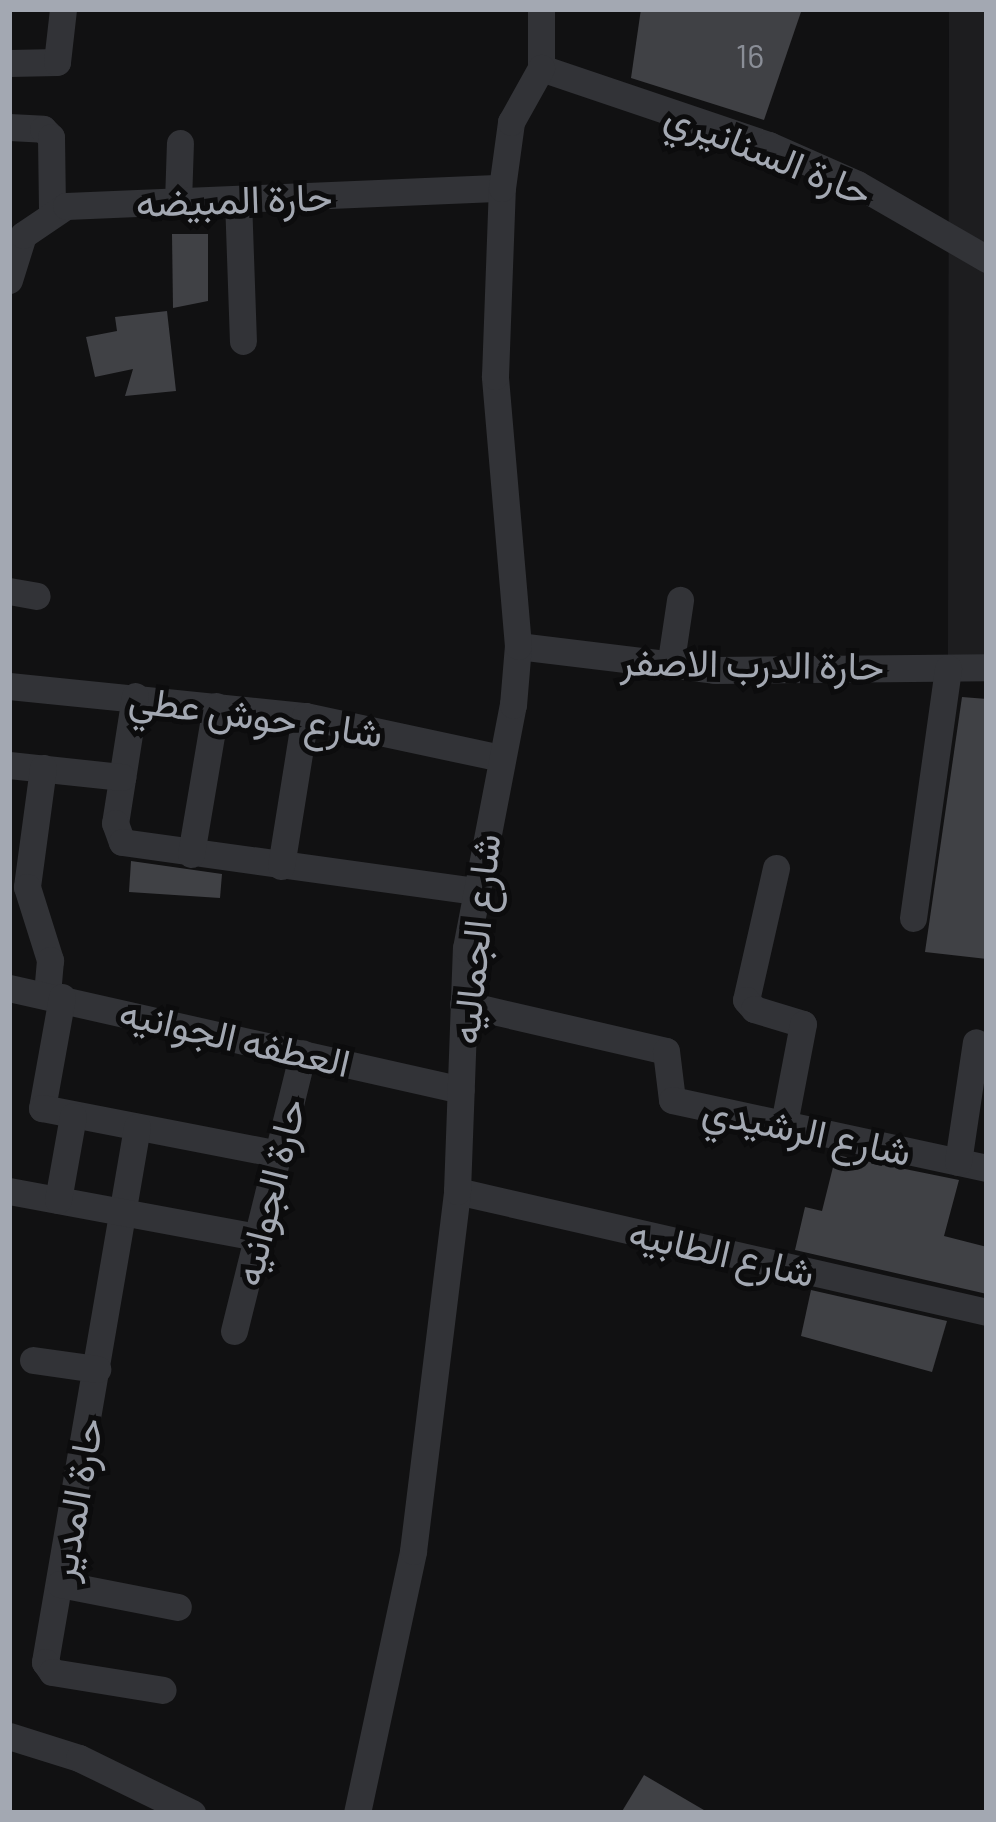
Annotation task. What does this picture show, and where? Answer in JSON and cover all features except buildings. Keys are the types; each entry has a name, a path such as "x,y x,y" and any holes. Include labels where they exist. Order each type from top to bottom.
{"street":[{"path":"9,63 50,65 64,50 63,9"},
{"path":"541,9 541,68"},
{"name":"شارع الجماليه","path":"357,1813 413,1551 457,1191 473,891 518,646 495,376 502,188 511,122 541,68"},
{"name":"حارة السنانيري","path":"541,68 769,145 952,234 987,259"},
{"path":"9,127 43,129 52,142 52,210 23,235 9,280"},
{"path":"178,202 180,143"},
{"name":"حارة المبيضه","path":"52,210 502,188"},
{"path":"238,200 244,341"},
{"path":"952,234 987,229"},
{"path":"670,667 680,600"},
{"name":"حارة الدرب الاصفر","path":"518,646 670,667 987,668"},
{"path":"913,918 948,668"},
{"name":"شارع حوش عطي","path":"9,686 305,716 501,758"},
{"path":"135,696 115,830 122,842 473,891"},
{"path":"191,854 216,706"},
{"path":"281,866 305,716"},
{"path":"9,765 122,777"},
{"path":"43,768 28,887 50,960 54,995 38,1102 74,1115 278,1154"},
{"path":"776,868 746,1000 754,1010 803,1024 784,1124"},
{"name":"العطفه الجوانيه","path":"9,988 461,1090"},
{"name":"شارع الرشيدي","path":"464,1004 666,1052 672,1100 987,1168"},
{"path":"958,1162 976,1042"},
{"name":"حارة الجوانيه","path":"234,1331 303,1053"},
{"path":"58,1200 74,1115"},
{"name":"حارة المدير","path":"137,1127 49,1669 164,1690"},
{"path":"9,1191 258,1238"},
{"name":"شارع الطابيه","path":"457,1191 987,1312"},
{"path":"33,1360 97,1369"},
{"path":"60,1584 178,1607"},
{"path":"9,1736 79,1758 192,1813"}],"shaded area":[{"path":"949,9 987,9 987,665 948,666"}]}
